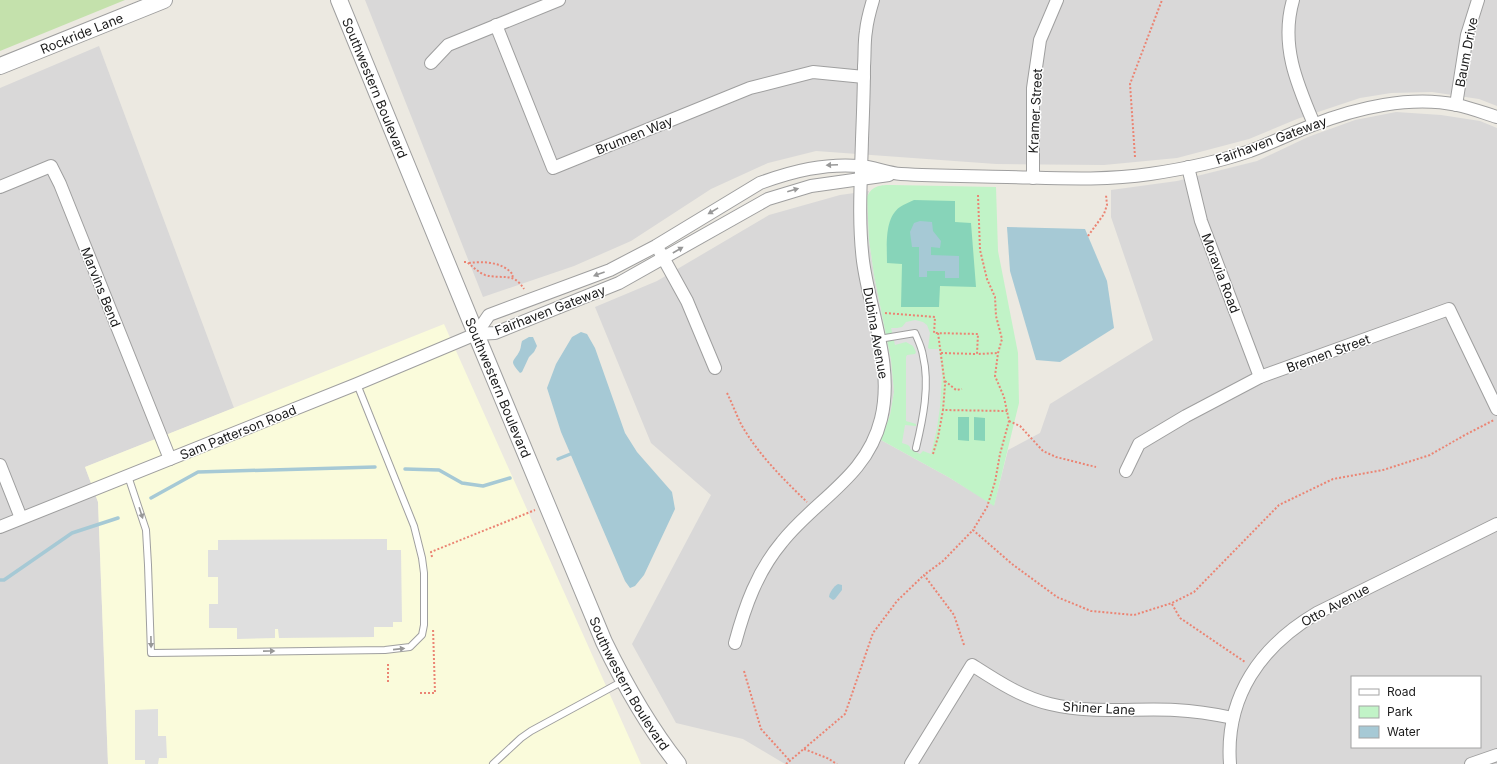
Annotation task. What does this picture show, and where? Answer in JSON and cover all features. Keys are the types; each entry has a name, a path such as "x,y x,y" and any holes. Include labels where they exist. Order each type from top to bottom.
{"street":[{"name":"Rockride Lane","path":"0,66 164,0"},
{"name":"Southwestern Boulevard","path":"339,0 604,642 623,681 656,733 678,764"},
{"path":"431,63 448,45 559,0"},
{"name":"Dubina Avenue","path":"735,642 752,589 771,557 790,532 846,481 864,458 871,446 881,419 885,390 885,373 865,276 860,225 865,32 873,0"},
{"name":"Kramer Street","path":"1033,178 1033,88 1040,40 1057,0"},
{"path":"1293,0 1290,9 1289,51 1297,85 1314,124"},
{"name":"Baum Drive","path":"1456,105 1467,35 1478,0"},
{"name":"Brunnen Way","path":"496,25 553,168 750,88 813,72 864,77"},
{"name":"Fairhaven Gateway","path":"476,334 496,333 619,283 768,199 811,186 899,174 1084,179 1117,178 1150,174 1226,158 1250,151 1314,124 1348,113 1377,106 1404,102 1456,105 1497,117"},
{"name":"Marvins Bend","path":"0,187 52,166 170,459"},
{"name":"Fairhaven Gateway","path":"476,334 489,315 610,270 656,246 760,183 779,176 822,166 862,166 899,174"},
{"name":"Moravia Road","path":"1188,167 1201,221 1260,377"},
{"path":"656,246 687,301 715,368"},
{"name":"Bremen Street","path":"1126,471 1139,444 1186,416 1260,377 1449,309 1497,409"},
{"name":"Sam Patterson Road","path":"0,527 357,384 476,334"},
{"path":"0,465 21,518"},
{"name":"Otto Avenue","path":"1230,764 1229,738 1238,702 1245,686 1259,662 1279,640 1298,624 1317,613 1497,524"},
{"name":"Shiner Lane","path":"911,764 972,665 1018,694 1050,704 1074,708 1195,711 1233,718"},
{"path":"1471,764 1497,755"}],"lane":[{"path":"879,340 915,333 923,356 925,390 921,428 916,448"},
{"path":"128,476 146,530 151,654 385,650 410,647 422,635 424,625 424,573 422,558 414,526 357,384"},
{"path":"493,764 521,738 531,731 623,681"}],"path":[{"path":"1135,157 1130,84 1162,0"},
{"path":"786,764 845,714 873,633 897,601 924,575 943,561 973,530 987,508 995,482 1000,454 1009,421 1004,397 995,376 1002,339 996,316 995,297 987,279 980,250 978,195"},
{"path":"1088,236 1104,214 1107,205 1106,195"},
{"path":"464,262 496,264 511,272 513,275 512,278"},
{"path":"468,263 485,275 512,278 519,283 524,291"},
{"path":"885,313 935,317 934,333 978,334 977,354"},
{"path":"932,454 938,438 943,410 944,380 938,333"},
{"path":"941,353 998,354"},
{"path":"944,380 956,390 962,389"},
{"path":"727,393 741,424 759,450 788,483 808,502"},
{"path":"943,410 1007,411"},
{"path":"973,530 1012,564 1057,597 1091,611 1134,616 1172,603 1194,592 1279,505 1333,479 1383,470 1430,455 1497,418"},
{"path":"1009,421 1020,426 1044,451 1056,457 1096,467"},
{"path":"432,560 431,552 535,510"},
{"path":"924,575 954,615 964,644"},
{"path":"1172,603 1180,618 1245,662"},
{"path":"420,693 434,693 433,627"},
{"path":"388,664 388,683"},
{"path":"744,671 761,729 790,761"},
{"path":"804,749 827,758 837,764"}],"shaded area":[{"path":"365,0 1497,0 1497,106 1479,99 1432,92 1391,93 1360,98 1297,119 1249,139 1177,158 1104,165 996,164 816,151 768,163 711,189 631,241 574,266 483,297"},
{"path":"99,46 234,408 85,467 98,502 108,764 0,764 0,88"},
{"path":"1396,112 1441,115 1480,121 1497,128 1497,764 785,764 743,739 676,723 632,644 711,495 651,443 595,307 657,281 769,215 840,195 869,191 867,197 869,240 874,275 891,360 894,392 890,415 881,440 950,478 994,505 1008,450 1040,433 1050,404 1153,340 1111,217 1111,190 1177,181 1257,161 1308,137 1355,120"},
{"path":"915,320 923,322 927,325 930,333 928,348 939,349 942,375 940,407 931,454 923,451 920,454 910,449 908,445 902,443 905,425 916,426 916,424 906,421 906,357 907,355 915,354 916,352 913,346 906,342 895,345 891,328 902,327 906,322"},
{"path":"444,324 641,764 108,764 98,502 85,467"},
{"path":"387,539 387,550 401,550 402,622 393,622 393,627 374,627 374,637 279,638 278,629 275,629 275,638 237,639 237,628 209,628 209,604 218,604 218,577 208,577 208,550 218,550 218,540"},
{"path":"158,709 158,736 166,736 167,758 159,758 158,764 145,764 145,760 135,760 135,710"}],"green space":[{"path":"0,0 125,0 0,51"},
{"path":"877,186 996,187 998,251 1018,353 1019,403 994,506 950,478 881,440 890,415 894,392 891,360 874,275 869,240 867,197 871,190"},
{"path":"914,200 955,201 955,222 971,223 976,287 940,286 939,307 901,307 902,264 887,263 887,241 891,218 900,207"},
{"path":"958,417 969,417 969,441 958,440"},
{"path":"974,417 985,418 985,441 974,440"}],"water":[{"path":"920,221 932,222 933,231 941,241 940,248 931,247 931,255 959,256 959,278 945,278 945,271 927,271 927,277 919,277 919,247 912,247 910,232 914,223"},
{"path":"1007,227 1085,229 1107,281 1114,328 1060,362 1036,360 1010,271"},
{"path":"581,332 587,334 595,348 625,433 637,452 672,492 675,509 644,575 635,586 630,588 625,581 561,432 547,388 556,364 572,337"},
{"path":"529,337 533,337 537,346 520,373 513,361 520,350 522,341"},
{"path":"838,584 842,585 842,590 833,600 829,597 829,595 833,588"}],"waterway":[{"path":"558,459 573,453"},
{"path":"151,498 198,472 375,467"},
{"path":"405,469 439,470 462,483 483,486 510,478"},
{"path":"0,580 4,580 72,533 118,518"}]}
